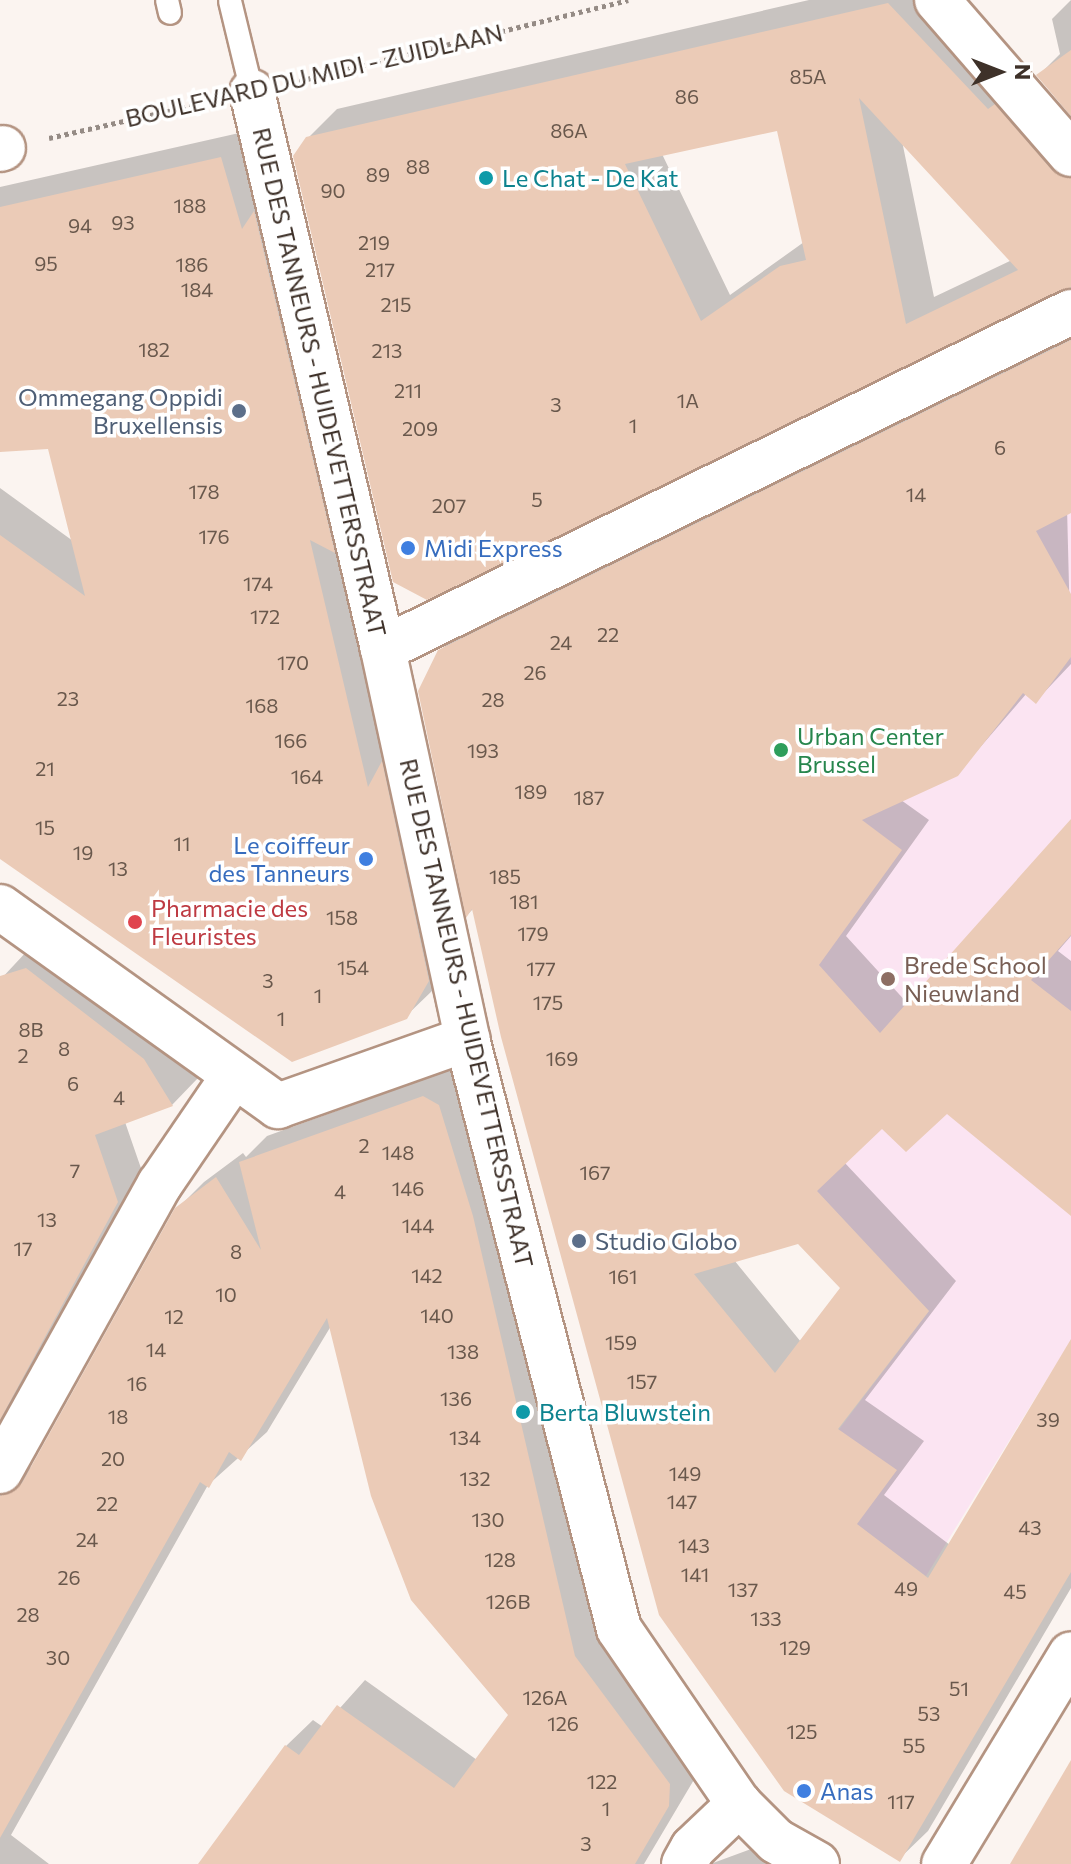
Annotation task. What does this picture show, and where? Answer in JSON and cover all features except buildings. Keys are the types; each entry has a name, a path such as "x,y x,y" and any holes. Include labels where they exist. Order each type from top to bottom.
{"street":[{"path":"937,0 1071,154"},
{"name":"RUE DES TANNEURS - HUIDEVETTERSSTRAAT","path":"252,92 383,649 467,1039 619,1629 739,1804 776,1841 817,1864"},
{"path":"383,649 1071,312"},
{"path":"1,909 233,1077 278,1106 467,1039"},
{"path":"0,1471 160,1184 233,1077"},
{"path":"944,1864 1071,1654"},
{"path":"684,1864 693,1848 739,1804"}],"lane":[{"path":"230,1 252,92"}],"path":[{"name":"BOULEVARD DU MIDI - ZUIDLAAN","path":"2,148 252,92 628,0"}],"shaded area":[{"name":"Brede School Nieuwland","path":"1071,361 1071,1340 926,1576 799,1482 929,1311 781,1153 700,963"}],"place":[{"name":"Le Chat - De Kat","path":"486,178"},
{"name":"Ommegang Oppidi Bruxellensis","path":"239,411"},
{"name":"Midi Express","path":"408,548"},
{"name":"Urban Center Brussel","path":"781,750"},
{"name":"Le coiffeur des Tanneurs","path":"366,859"},
{"name":"Pharmacie des Fleuristes","path":"135,922"},
{"name":"Brede School Nieuwland","path":"888,979"},
{"name":"Studio Globo","path":"579,1241"},
{"name":"Berta Bluwstein","path":"523,1412"},
{"name":"Anas","path":"804,1791"}]}
